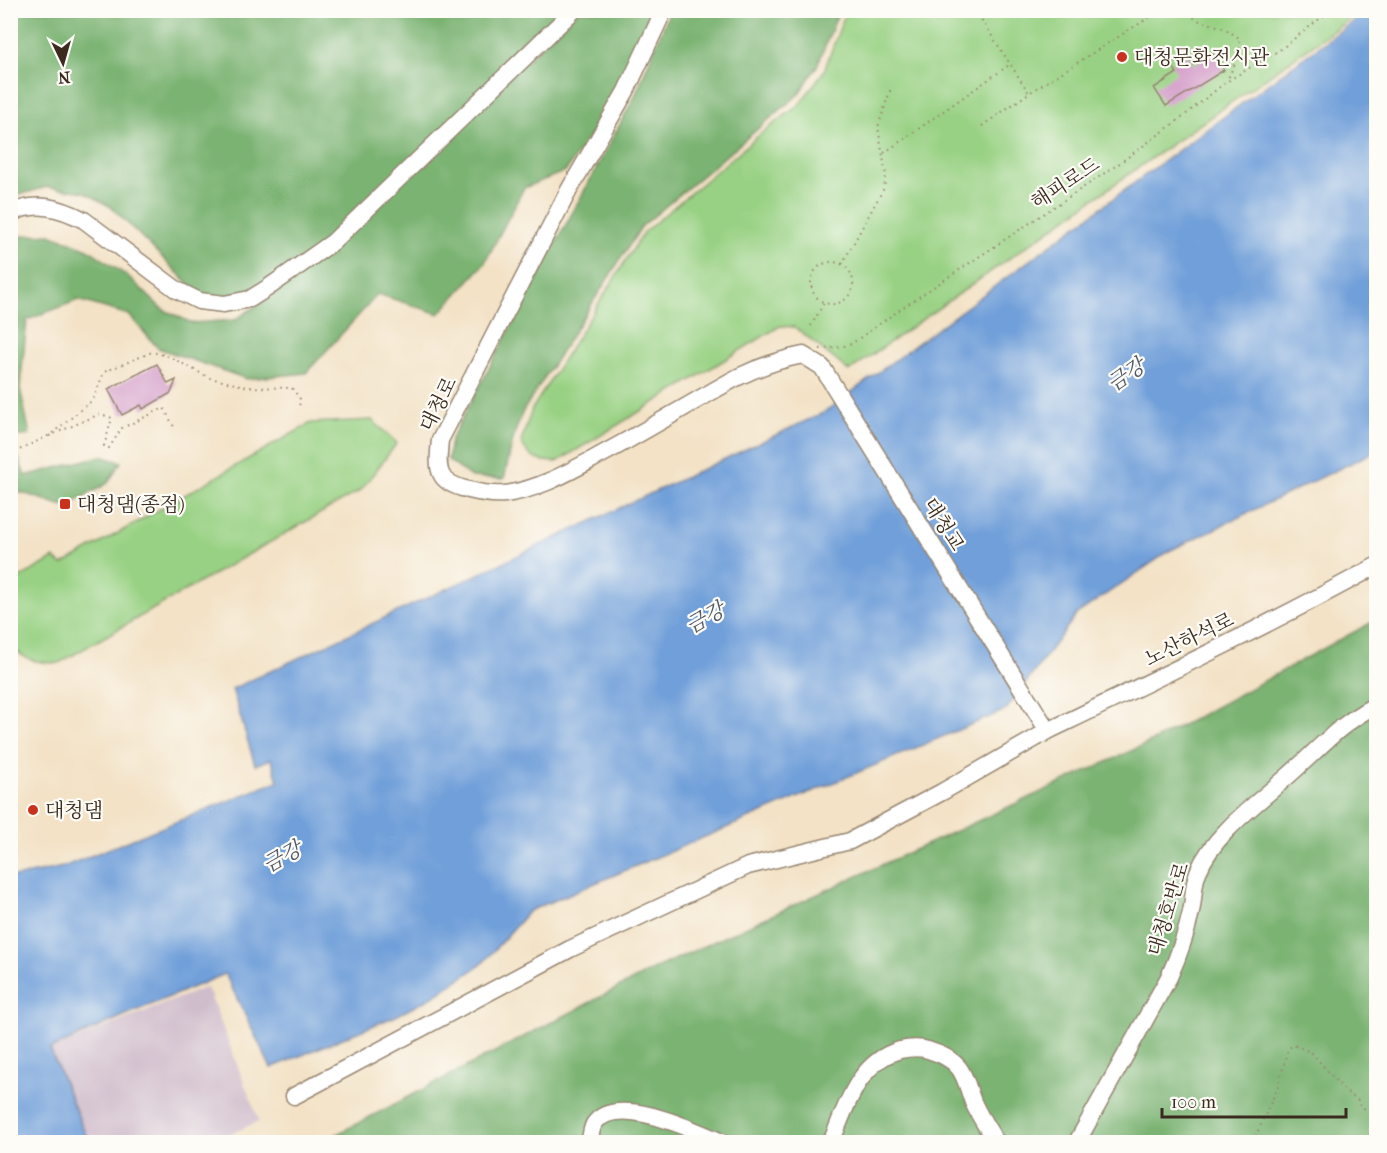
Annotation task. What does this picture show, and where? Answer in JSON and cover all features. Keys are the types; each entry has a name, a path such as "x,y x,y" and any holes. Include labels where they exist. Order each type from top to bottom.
{"street":[{"path":"10,214 34,207 53,207 94,227 177,290 193,298 217,304 231,304 250,299 333,242 574,10"},
{"name":"대청로","path":"664,10 626,91 569,190 440,440 437,464 444,480 458,487 484,494 505,494 526,489 582,465 747,373 774,360 803,355"},
{"name":"대청교","path":"803,355 822,367 1048,731"},
{"name":"노산하석로","path":"294,1096 570,949 737,871 748,866 850,841 942,792 1048,731 1313,601 1377,566"},
{"name":"대청호반로","path":"1077,1143 1169,977 1182,948 1192,911 1198,872 1209,853 1230,828 1321,744 1350,719 1377,705"},
{"path":"829,1143 854,1088 874,1063 890,1053 922,1048 952,1061 961,1071 974,1105 996,1143"},
{"path":"590,1143 594,1125 604,1116 618,1112 638,1113 676,1123 722,1143"}],"path":[{"path":"975,10 1029,93"},
{"path":"1137,10 1144,22"},
{"path":"982,126 1029,93 1161,10"},
{"path":"1184,10 1197,20 1224,28 1239,38 1237,56 1226,82"},
{"name":"해피로드","path":"803,355 822,348 851,344 1117,165 1226,82 1281,49 1331,10"},
{"path":"883,153 1009,65"},
{"path":"842,264 884,188 886,176 878,127 891,88"},
{"path":"829,262 842,264 852,275 853,289 844,300 831,304 824,303 814,294 811,287 813,274 817,268 829,262"},
{"path":"811,326 824,303"},
{"path":"10,456 50,435 93,400 104,372 152,352 168,356 210,378 248,387 292,388 300,399 299,409"},
{"path":"15,452 100,414 112,418 104,446 109,448 122,428 164,408 175,429"},
{"path":"10,449 15,452"},
{"path":"1253,1143 1278,1087 1288,1049 1293,1045 1311,1052 1345,1091 1359,1101 1360,1107 1377,1112"}],"shaded area":[{"path":"10,913 67,1042 207,987 259,1121 213,1142 88,1142 11,966"}],"green space":[{"path":"11,11 571,11 317,248 262,290 219,297 203,294 190,285 111,207 85,192 47,187 11,197"},
{"path":"578,11 652,11 621,88 566,171 524,188 484,264 439,314 378,294 306,373 247,379 158,348 129,315 78,300 27,320 20,388 30,435 11,437 25,476 101,456 121,462 108,483 66,507 23,493 11,492 10,240 15,236 50,234 88,249 130,278 162,309 192,323 235,320 270,297 331,250"},
{"path":"670,11 839,11 817,66 799,94 641,227 523,411 514,435 504,479 471,477 448,460 451,439 634,98"},
{"path":"846,11 1361,11 849,371 795,327 780,326 557,462 535,459 521,442 532,409 643,233 763,132 799,105 824,71"},
{"path":"372,420 397,443 361,490 59,663 26,658 11,645 11,586 16,580 54,558 62,565 311,423"},
{"path":"1376,620 1376,1142 322,1142 656,968 1155,740"}],"water":[{"name":"금강","path":"1367,11 1376,11 1376,451 1171,550 1077,614 1006,710 529,911 481,965 427,1000 396,1016 271,1068 225,974 50,1049 89,1142 11,1142 10,874 15,877 63,867 278,781 271,759 255,765 232,689 823,413"}],"building":[{"path":"1213,53 1224,70 1166,106 1154,88 1177,73 1171,64 1186,54 1194,65"},
{"path":"157,364 168,384 176,380 171,393 143,409 141,405 122,415 108,389"}],"place":[{"name":"대청문화전시관","path":"1122,57"},
{"name":"대청댐(종점)","path":"65,504"},
{"name":"대청댐","path":"33,810"}]}
